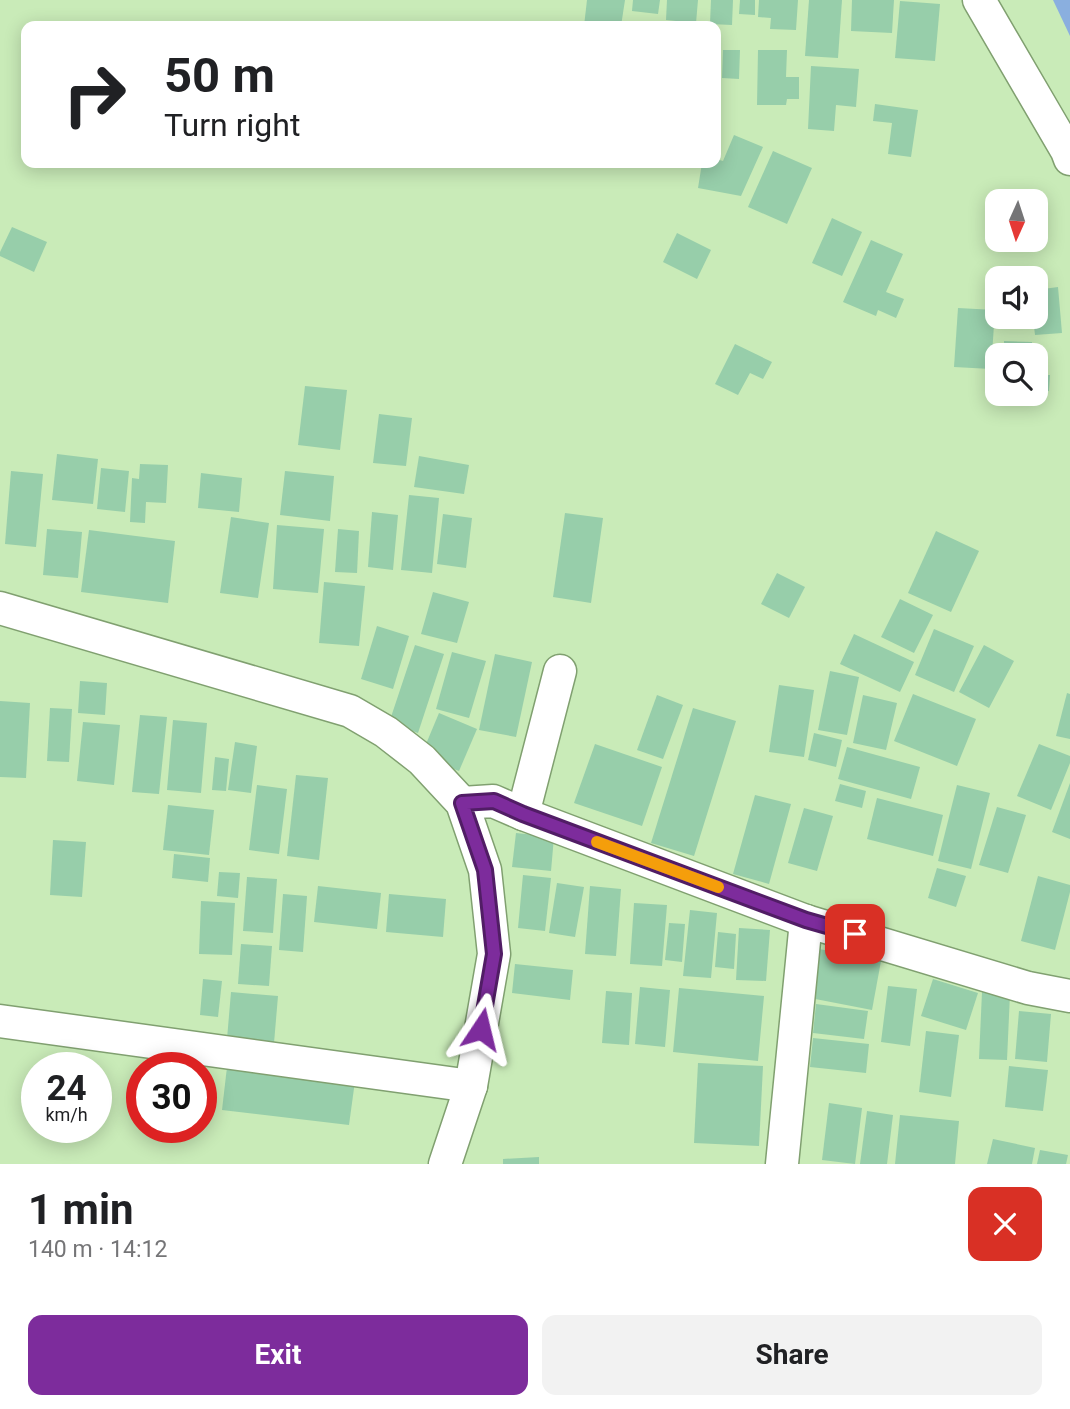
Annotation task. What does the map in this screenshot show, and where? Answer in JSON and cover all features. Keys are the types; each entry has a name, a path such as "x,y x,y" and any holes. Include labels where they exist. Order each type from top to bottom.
{"street":[{"path":"979,0 1070,159"},
{"path":"0,608 351,711 386,732 422,760 462,803 485,870 494,954 450,1083 446,1164"},
{"path":"523,814 560,671"},
{"path":"462,803 494,801 806,920 1028,988 1070,996"},
{"path":"782,1164 806,920"},
{"path":"0,1021 450,1083"}],"water":[{"path":"1053,0 1070,0 1070,36"}],"building":[{"path":"587,0 625,0 622,21 585,21"},
{"path":"633,0 660,0 658,14 632,11"},
{"path":"667,0 698,0 696,21 666,20"},
{"path":"711,0 733,0 732,25 710,21"},
{"path":"740,0 755,0 755,15 739,14"},
{"path":"759,0 798,0 796,30 770,29 771,18 758,17"},
{"path":"809,0 842,0 838,58 805,56"},
{"path":"852,0 894,0 892,33 851,31"},
{"path":"900,1 940,4 935,61 895,58"},
{"path":"723,50 740,50 739,79 722,78"},
{"path":"758,50 787,50 786,77 799,77 799,99 787,99 786,105 757,105"},
{"path":"811,66 859,69 856,107 836,105 834,131 808,129"},
{"path":"875,104 918,110 911,157 888,154 892,123 873,121"},
{"path":"734,135 763,147 741,196 698,188 701,168 721,168"},
{"path":"773,151 812,168 787,224 748,207"},
{"path":"832,218 862,232 842,276 812,263"},
{"path":"12,227 47,242 34,272 0,256"},
{"path":"677,233 711,250 697,279 663,262"},
{"path":"871,240 903,254 886,292 904,299 896,318 878,310 876,316 843,302"},
{"path":"1058,287 1062,333 1035,335 1034,329 1048,329 1048,288"},
{"path":"958,308 985,309 985,329 994,329 993,343 985,343 985,369 954,367"},
{"path":"1004,341 1032,342 1032,343"},
{"path":"735,344 772,362 763,379 750,373 738,395 715,384"},
{"path":"305,386 347,390 340,450 298,445"},
{"path":"379,414 412,418 406,466 373,463"},
{"path":"57,454 98,459 93,504 52,500"},
{"path":"419,456 469,465 464,494 414,487"},
{"path":"140,464 168,465 166,503 146,502 145,523 130,522 132,478 139,479"},
{"path":"101,468 129,471 125,512 97,509"},
{"path":"11,471 43,474 36,547 5,544"},
{"path":"285,471 334,476 330,521 280,515"},
{"path":"201,473 242,478 239,512 198,508"},
{"path":"409,495 439,498 432,573 401,570"},
{"path":"372,512 398,515 393,570 368,567"},
{"path":"565,513 603,518 591,603 553,597"},
{"path":"443,514 472,518 466,568 437,564"},
{"path":"231,517 269,523 258,598 220,593"},
{"path":"277,525 324,529 318,593 273,589"},
{"path":"47,529 82,532 78,578 43,575"},
{"path":"338,529 359,531 357,573 335,572"},
{"path":"89,530 175,541 168,603 81,592"},
{"path":"936,531 979,551 951,612 908,593"},
{"path":"777,573 805,587 789,618 761,604"},
{"path":"324,582 365,586 359,646 319,643"},
{"path":"433,592 469,602 457,643 421,634"},
{"path":"900,599 933,615 914,653 881,637"},
{"path":"377,626 409,636 393,689 361,679"},
{"path":"934,629 974,646 954,692 915,675"},
{"path":"854,634 914,662 900,692 840,664"},
{"path":"415,645 444,654 418,733 389,723"},
{"path":"984,645 1014,661 989,708 959,692"},
{"path":"452,652 486,661 469,718 436,709"},
{"path":"495,654 532,662 516,737 479,730"},
{"path":"830,671 859,677 847,735 818,730"},
{"path":"80,681 107,683 105,715 78,713"},
{"path":"779,685 814,690 804,757 769,752"},
{"path":"1067,693 1070,694 1070,739 1056,736"},
{"path":"913,694 976,719 957,766 894,741"},
{"path":"657,695 683,705 663,759 637,750"},
{"path":"863,695 897,703 886,750 853,743"},
{"path":"0,701 30,703 26,778 0,777"},
{"path":"50,708 72,709 69,762 47,761"},
{"path":"693,708 736,721 694,856 651,843"},
{"path":"439,713 477,729 459,771 421,756"},
{"path":"140,715 167,717 159,794 132,792"},
{"path":"173,720 207,723 201,793 167,790"},
{"path":"83,722 120,725 114,785 77,781"},
{"path":"814,733 842,740 836,767 808,760"},
{"path":"235,742 257,746 251,793 228,790"},
{"path":"595,744 662,767 642,826 574,803"},
{"path":"1039,744 1070,756 1070,763 1051,810 1017,796"},
{"path":"847,747 920,767 911,799 838,779"},
{"path":"215,757 229,759 226,791 212,790"},
{"path":"296,775 328,778 319,860 287,856"},
{"path":"1070,783 1070,839 1052,832"},
{"path":"840,784 866,791 862,808 835,801"},
{"path":"257,785 287,789 279,854 249,850"},
{"path":"957,785 990,793 971,869 938,861"},
{"path":"755,795 791,804 769,884 733,874"},
{"path":"877,798 943,815 933,856 867,839"},
{"path":"168,805 214,810 209,855 163,850"},
{"path":"997,807 1026,815 1008,873 979,865"},
{"path":"804,808 833,816 817,871 788,863"},
{"path":"516,833 554,837 551,871 512,867"},
{"path":"53,840 86,842 82,897 50,895"},
{"path":"174,854 210,858 208,882 172,878"},
{"path":"937,868 966,876 956,907 928,898"},
{"path":"219,872 240,873 238,898 217,896"},
{"path":"523,875 551,878 545,931 518,928"},
{"path":"1038,876 1070,885 1055,950 1021,941"},
{"path":"247,877 277,879 273,933 243,931"},
{"path":"557,883 584,887 575,937 549,933"},
{"path":"318,886 381,893 377,929 314,922"},
{"path":"590,886 621,889 616,956 585,954"},
{"path":"283,894 307,896 303,952 279,950"},
{"path":"389,894 446,899 443,937 386,932"},
{"path":"201,901 235,903 232,955 199,954"},
{"path":"634,903 667,905 662,966 630,964"},
{"path":"690,910 717,913 711,978 683,976"},
{"path":"669,923 685,924 682,962 665,960"},
{"path":"739,928 770,930 766,981 736,980"},
{"path":"718,932 736,934 734,969 715,967"},
{"path":"241,944 272,946 269,986 238,984"},
{"path":"814,948 881,961 872,1010 805,997"},
{"path":"515,964 573,970 570,1000 512,993"},
{"path":"203,979 222,981 218,1017 200,1015"},
{"path":"933,979 978,993 966,1030 921,1016"},
{"path":"888,986 917,989 910,1046 881,1042"},
{"path":"640,987 670,990 665,1047 635,1044"},
{"path":"679,988 764,996 758,1061 673,1052"},
{"path":"606,991 632,993 629,1045 602,1043"},
{"path":"231,992 278,996 274,1043 227,1039"},
{"path":"982,992 1010,994 1007,1060 979,1059"},
{"path":"816,1004 868,1011 864,1039 813,1033"},
{"path":"1019,1011 1051,1014 1047,1062 1015,1059"},
{"path":"926,1031 959,1035 951,1097 919,1092"},
{"path":"813,1038 869,1044 866,1073 810,1067"},
{"path":"698,1063 763,1066 759,1146 694,1143"},
{"path":"1009,1066 1048,1070 1043,1111 1005,1107"},
{"path":"227,1067 355,1081 349,1125 222,1110"},
{"path":"829,1103 862,1108 855,1164 822,1160"},
{"path":"867,1111 893,1115 887,1164 860,1164"},
{"path":"900,1115 959,1121 955,1164 895,1164"},
{"path":"993,1139 1035,1148 1032,1164 987,1164"},
{"path":"1040,1150 1068,1155 1066,1164 1037,1164"},
{"path":"539,1157 539,1164 503,1164 503,1159"}],"slow traffic":[{"path":"597,842 718,887"}],"route":[{"path":"481,1029 494,954 485,870 462,803 494,801 806,920 855,934"}]}
